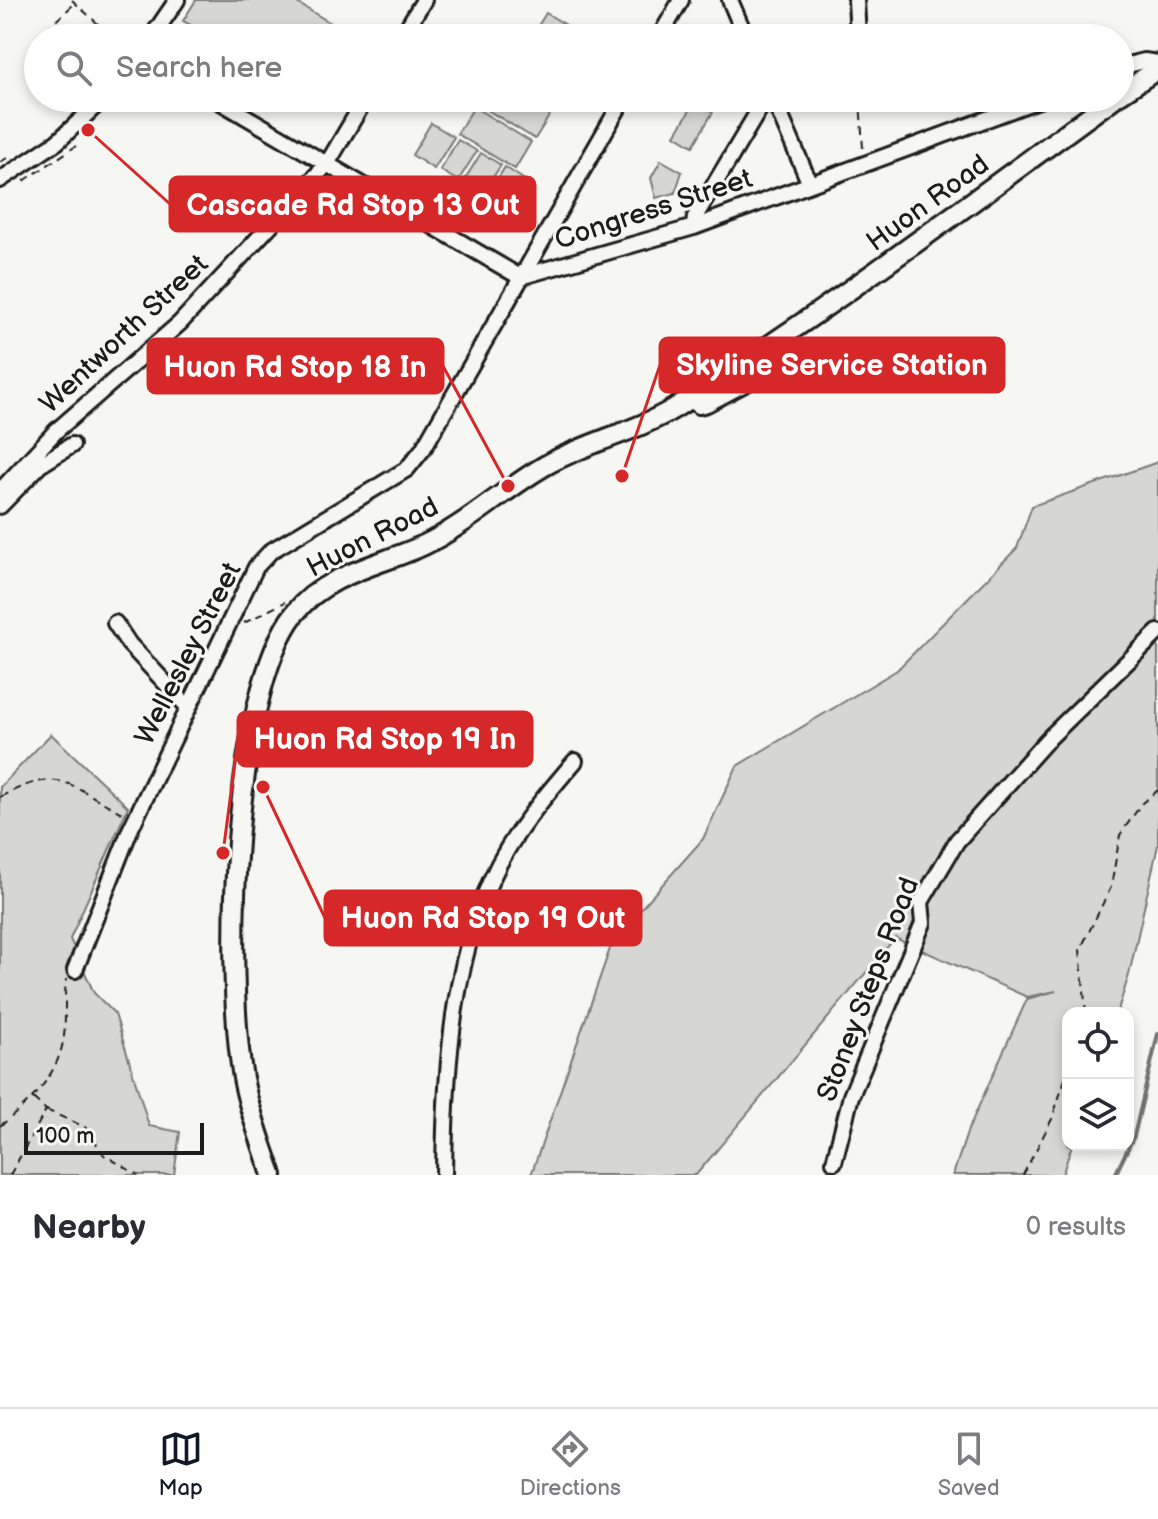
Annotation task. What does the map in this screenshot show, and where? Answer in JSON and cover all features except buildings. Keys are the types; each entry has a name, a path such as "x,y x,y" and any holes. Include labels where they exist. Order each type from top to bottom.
{"main road":[{"path":"1134,84 1158,66"},
{"name":"Huon Road","path":"272,1175 247,1096 240,1054 234,970 236,876 243,795 265,681 277,644 300,607 322,589 349,575 444,534 548,464 637,428 689,399 932,234 1095,112"}],"street":[{"path":"161,24 177,0"},
{"path":"404,24 406,16 424,0"},
{"path":"667,24 681,0"},
{"path":"730,0 740,24"},
{"path":"856,0 857,24"},
{"path":"1134,64 1144,61 1158,66"},
{"path":"0,180 57,142 89,112"},
{"path":"238,112 520,277"},
{"name":"Wentworth Street","path":"0,491 56,431 180,323 327,164 358,112"},
{"name":"Wellesley Street","path":"70,973 130,830 220,636 256,567 271,551 407,469 423,449 616,112"},
{"path":"694,227 695,217 758,112"},
{"path":"779,112 810,184"},
{"name":"Congress Street","path":"520,277 694,227 1007,112"},
{"name":"Huon Road","path":"689,399 699,406 707,404 803,353"},
{"path":"0,506 40,465 72,445"},
{"path":"115,623 129,644 187,706"},
{"name":"Stoney Steps Road","path":"834,1162 851,1096 923,923 921,902 957,841 1047,740 1158,632"},
{"path":"444,1175 450,1048 459,987 480,916 508,849 575,761"}],"path":[{"path":"52,24 75,3 98,24"},
{"path":"861,112 865,166"},
{"path":"0,162 14,154"},
{"path":"220,636 287,600 300,607"},
{"path":"0,797 32,780 61,779 118,811"},
{"path":"1085,1007 1080,950 1111,887 1120,835 1142,803 1158,790"},
{"path":"0,1126 32,1098 57,1061 64,1035 70,973"},
{"path":"1023,1175 1052,1119 1065,1079"},
{"path":"32,1098 46,1110 85,1127 104,1155 138,1175"},
{"path":"10,1175 46,1110"}],"shaded area":[{"path":"196,0 292,0 332,24 188,24 183,21"},
{"path":"546,13 564,24 539,24"},
{"path":"471,112 482,112 531,142 515,169 457,134"},
{"path":"491,112 551,113 535,139"},
{"path":"689,112 713,112 693,146 675,135"},
{"path":"431,123 454,137 434,169 412,155"},
{"path":"458,140 477,151 458,181 440,170"},
{"path":"481,153 501,165 484,191 465,179"},
{"path":"661,160 682,172 675,193 656,198 651,178"},
{"path":"505,167 523,179 508,204 489,193"},
{"path":"1158,462 1158,845 1119,1007 1062,1007 1062,1151 1070,1151 1062,1175 953,1175 968,1130 1027,999 1056,991 1027,997 895,938 696,1175 531,1175 613,940 703,839 737,766 897,670 1017,548 1032,506"},
{"path":"51,734 128,807 70,939 94,993 115,1014 149,1126 180,1132 174,1175 0,1175 0,787"}],"waterway":[{"path":"1115,1175 1134,1136 1158,1034"}],"place":[{"name":"Cascade Rd Stop 13 Out","path":"88,130"},
{"name":"Skyline Service Station","path":"622,476"},
{"name":"Huon Rd Stop 18 In","path":"508,486"},
{"name":"Huon Rd Stop 19 Out","path":"263,787"},
{"name":"Huon Rd Stop 19 In","path":"223,853"}]}
